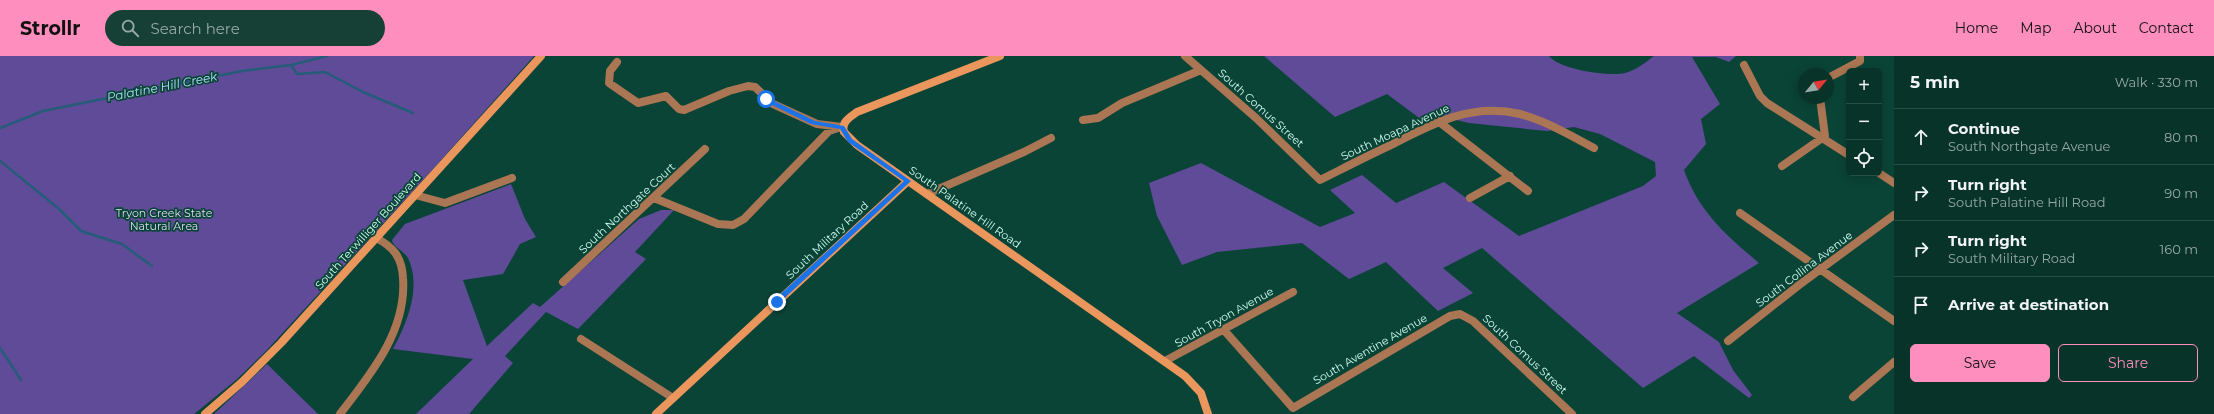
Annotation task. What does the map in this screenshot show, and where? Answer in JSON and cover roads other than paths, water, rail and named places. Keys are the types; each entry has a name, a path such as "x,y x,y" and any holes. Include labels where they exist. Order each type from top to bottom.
{"street":[{"name":"South Terwilliger Boulevard","path":"205,414 242,382 276,348 541,56"},
{"path":"654,198 718,224 733,224 744,219 829,132 842,127 846,120 858,112 1000,56"},
{"name":"South Comus Street","path":"1184,56 1256,118 1320,180"},
{"path":"1834,75 1860,61 1860,56"},
{"path":"617,62 610,71 608,81 612,86 638,103 666,96 679,109 684,110 724,94 753,87 758,89 768,101 817,124 842,127"},
{"path":"1744,65 1760,96 1767,103 1846,153"},
{"path":"1083,120 1090,121 1112,111 1122,103 1201,70"},
{"path":"1782,166 1823,138 1826,133 1821,104"},
{"name":"South Moapa Avenue","path":"1320,180 1438,121 1455,115 1478,111 1512,111 1559,128 1594,148"},
{"path":"1438,121 1528,191"},
{"name":"South Palatine Hill Road","path":"842,127 844,133 850,140 1165,361 1195,384 1206,402 1208,414"},
{"path":"927,194 1027,151 1051,138"},
{"name":"South Northgate Court","path":"563,282 654,198 704,149"},
{"path":"1882,175 1894,183"},
{"path":"1470,198 1510,176"},
{"path":"415,195 440,203 445,203 512,178"},
{"name":"South Military Road","path":"656,414 908,181"},
{"path":"1740,212 1894,321"},
{"name":"South Collina Avenue","path":"1728,341 1821,269 1894,216"},
{"path":"340,414 360,388 380,357 394,329 403,300 404,293 401,262 391,245 376,238"},
{"name":"South Tryon Avenue","path":"1165,361 1293,292"},
{"name":"South Comus Street","path":"1460,314 1473,321 1572,414"},
{"name":"South Aventine Avenue","path":"1223,329 1293,408 1450,316 1460,314"},
{"path":"581,339 673,398"},
{"path":"1853,397 1894,362"}],"waterway":[{"name":"Palatine Hill Creek","path":"291,65 327,56"},
{"name":"Palatine Hill Creek","path":"0,128 43,111 242,71 291,65"},
{"path":"291,65 297,74 325,72 363,92 413,113"},
{"path":"0,161 58,208 81,231 122,244 152,266"},
{"path":"0,348 21,380"}],"park label":[{"name":"Tryon Creek State Natural Area","path":"164,219"}]}
